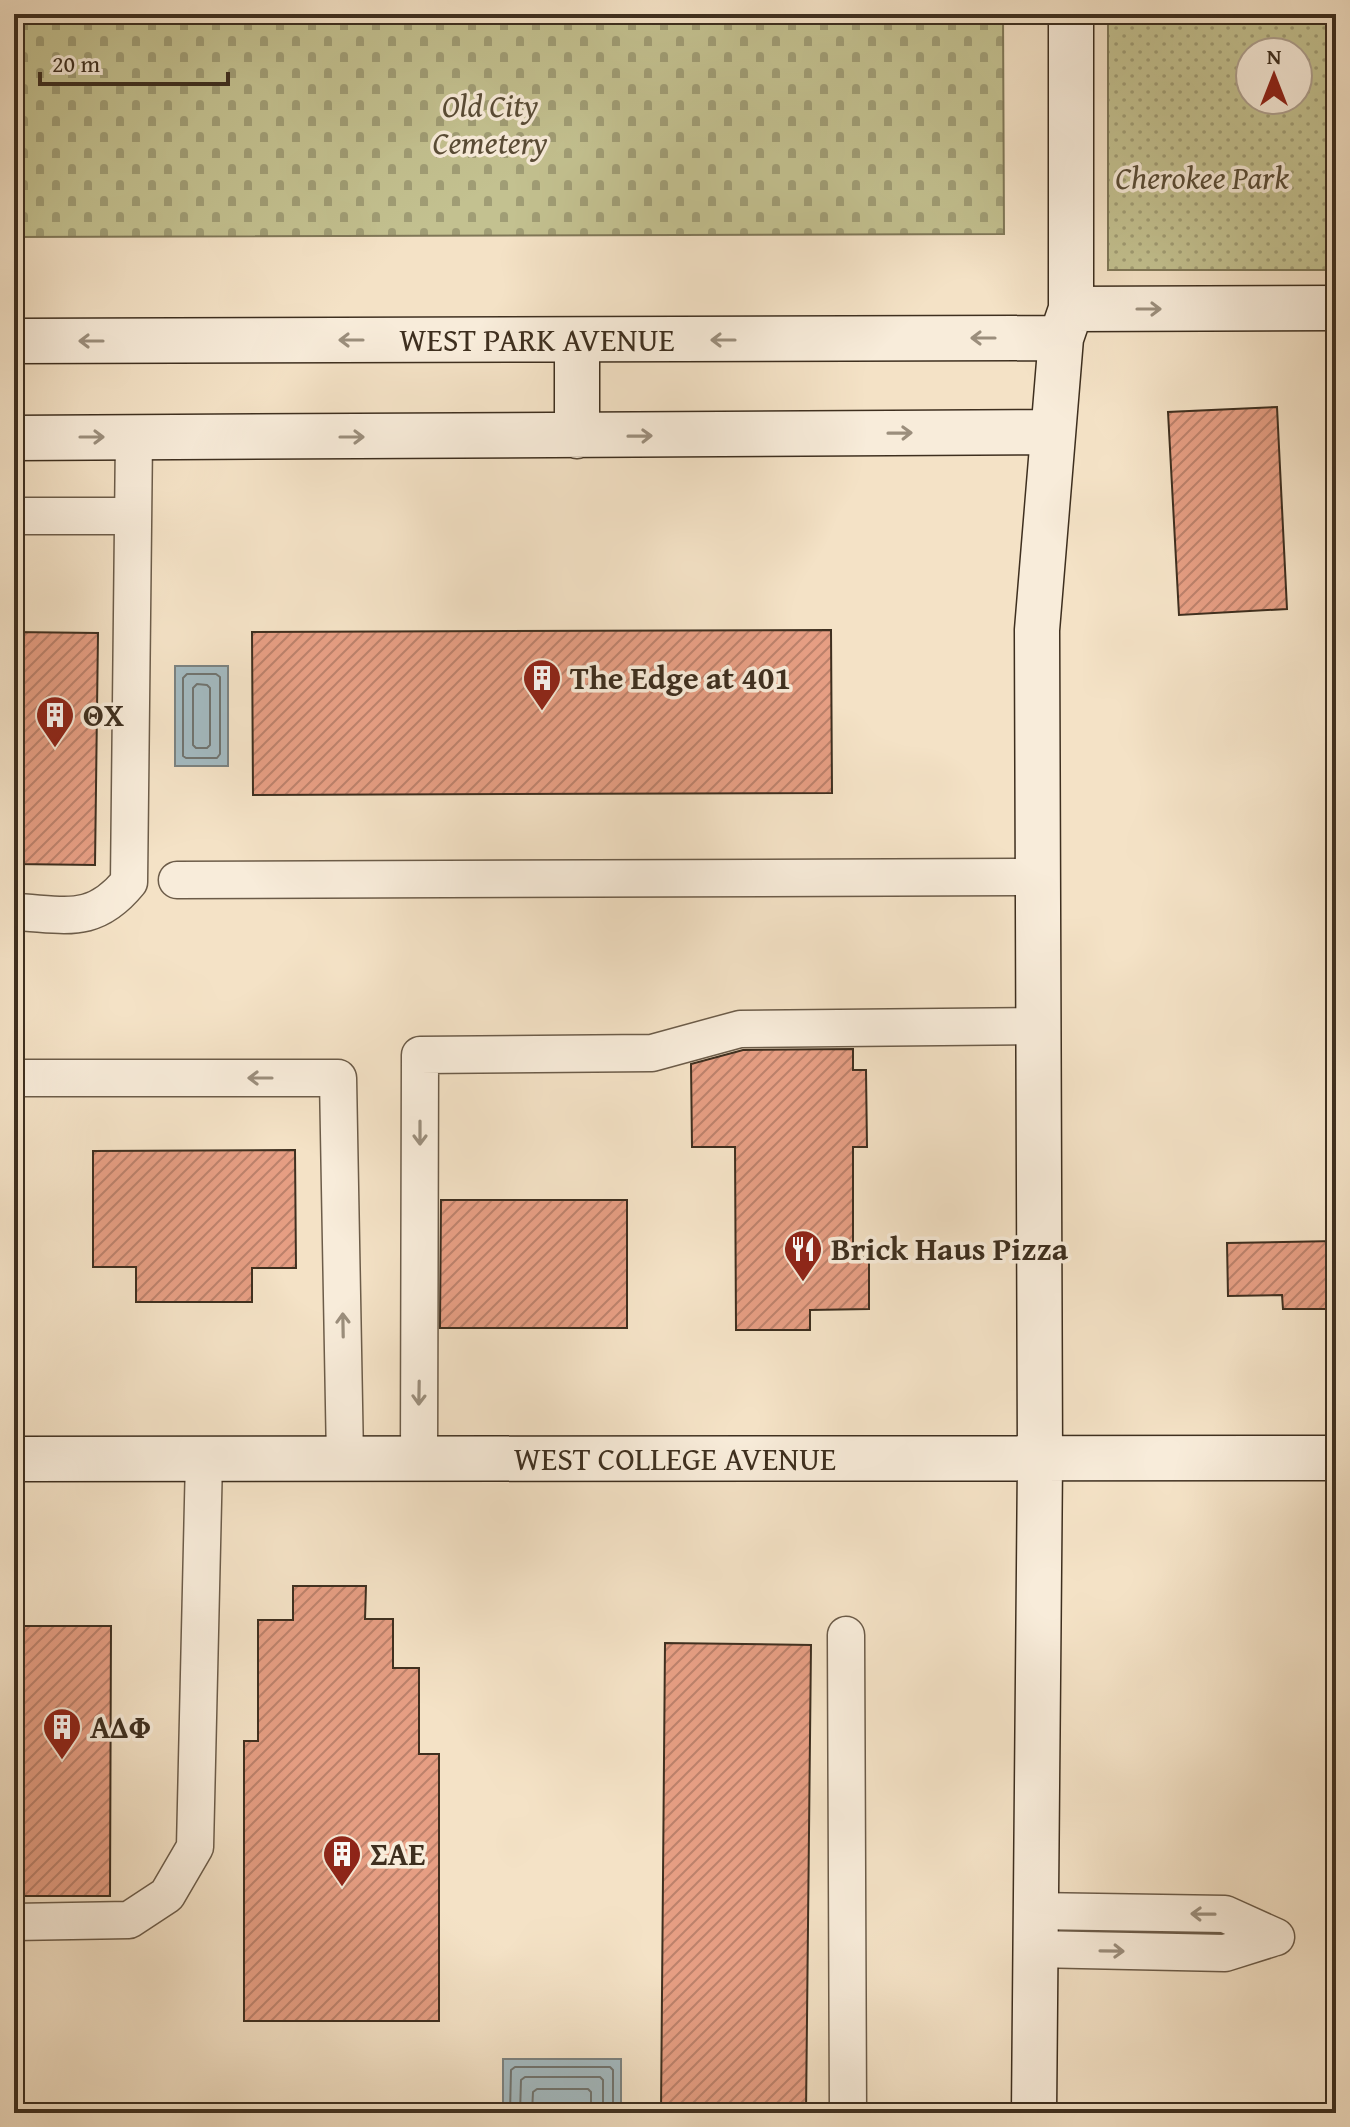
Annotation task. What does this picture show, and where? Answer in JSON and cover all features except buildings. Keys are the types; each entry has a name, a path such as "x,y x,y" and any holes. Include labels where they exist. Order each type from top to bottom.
{"street":[{"path":"1034,2113 1040,1460 1037,630 1052,432 1066,324 1071,14"},
{"name":"WEST PARK AVENUE","path":"14,341 577,340 1066,324 1336,308"},
{"path":"577,340 577,436"},
{"path":"14,438 1052,432"},
{"name":"WEST COLLEGE AVENUE","path":"14,1459 1336,1458"}],"lane":[{"path":"14,912 88,914 114,900 129,882 134,437"},
{"path":"14,516 133,516"},
{"path":"177,880 1038,877"},
{"path":"419,1459 420,1055 652,1053 740,1029 1038,1026"},
{"path":"14,1078 338,1078 345,1459"},
{"path":"14,1922 129,1920 167,1895 195,1847 204,1459"},
{"path":"846,1635 848,2113"},
{"path":"1225,1914 1276,1937 1225,1953 1034,1930 1225,1914"}],"green space":[{"name":"Old City Cemetery","path":"14,14 1003,14 1004,234 14,237"},
{"name":"Cherokee Park","path":"1108,14 1336,14 1336,270 1108,270"}],"water":[{"path":"175,666 228,666 228,766 175,766"},
{"path":"503,2059 621,2059 621,2113 503,2113"}],"place":[{"name":"The Edge at 401","path":"542,712"},
{"name":"ΘΧ","path":"55,749"},
{"name":"Brick Haus Pizza","path":"803,1283"},
{"name":"ΑΔΦ","path":"62,1761"},
{"name":"ΣΑΕ","path":"342,1888"}]}
